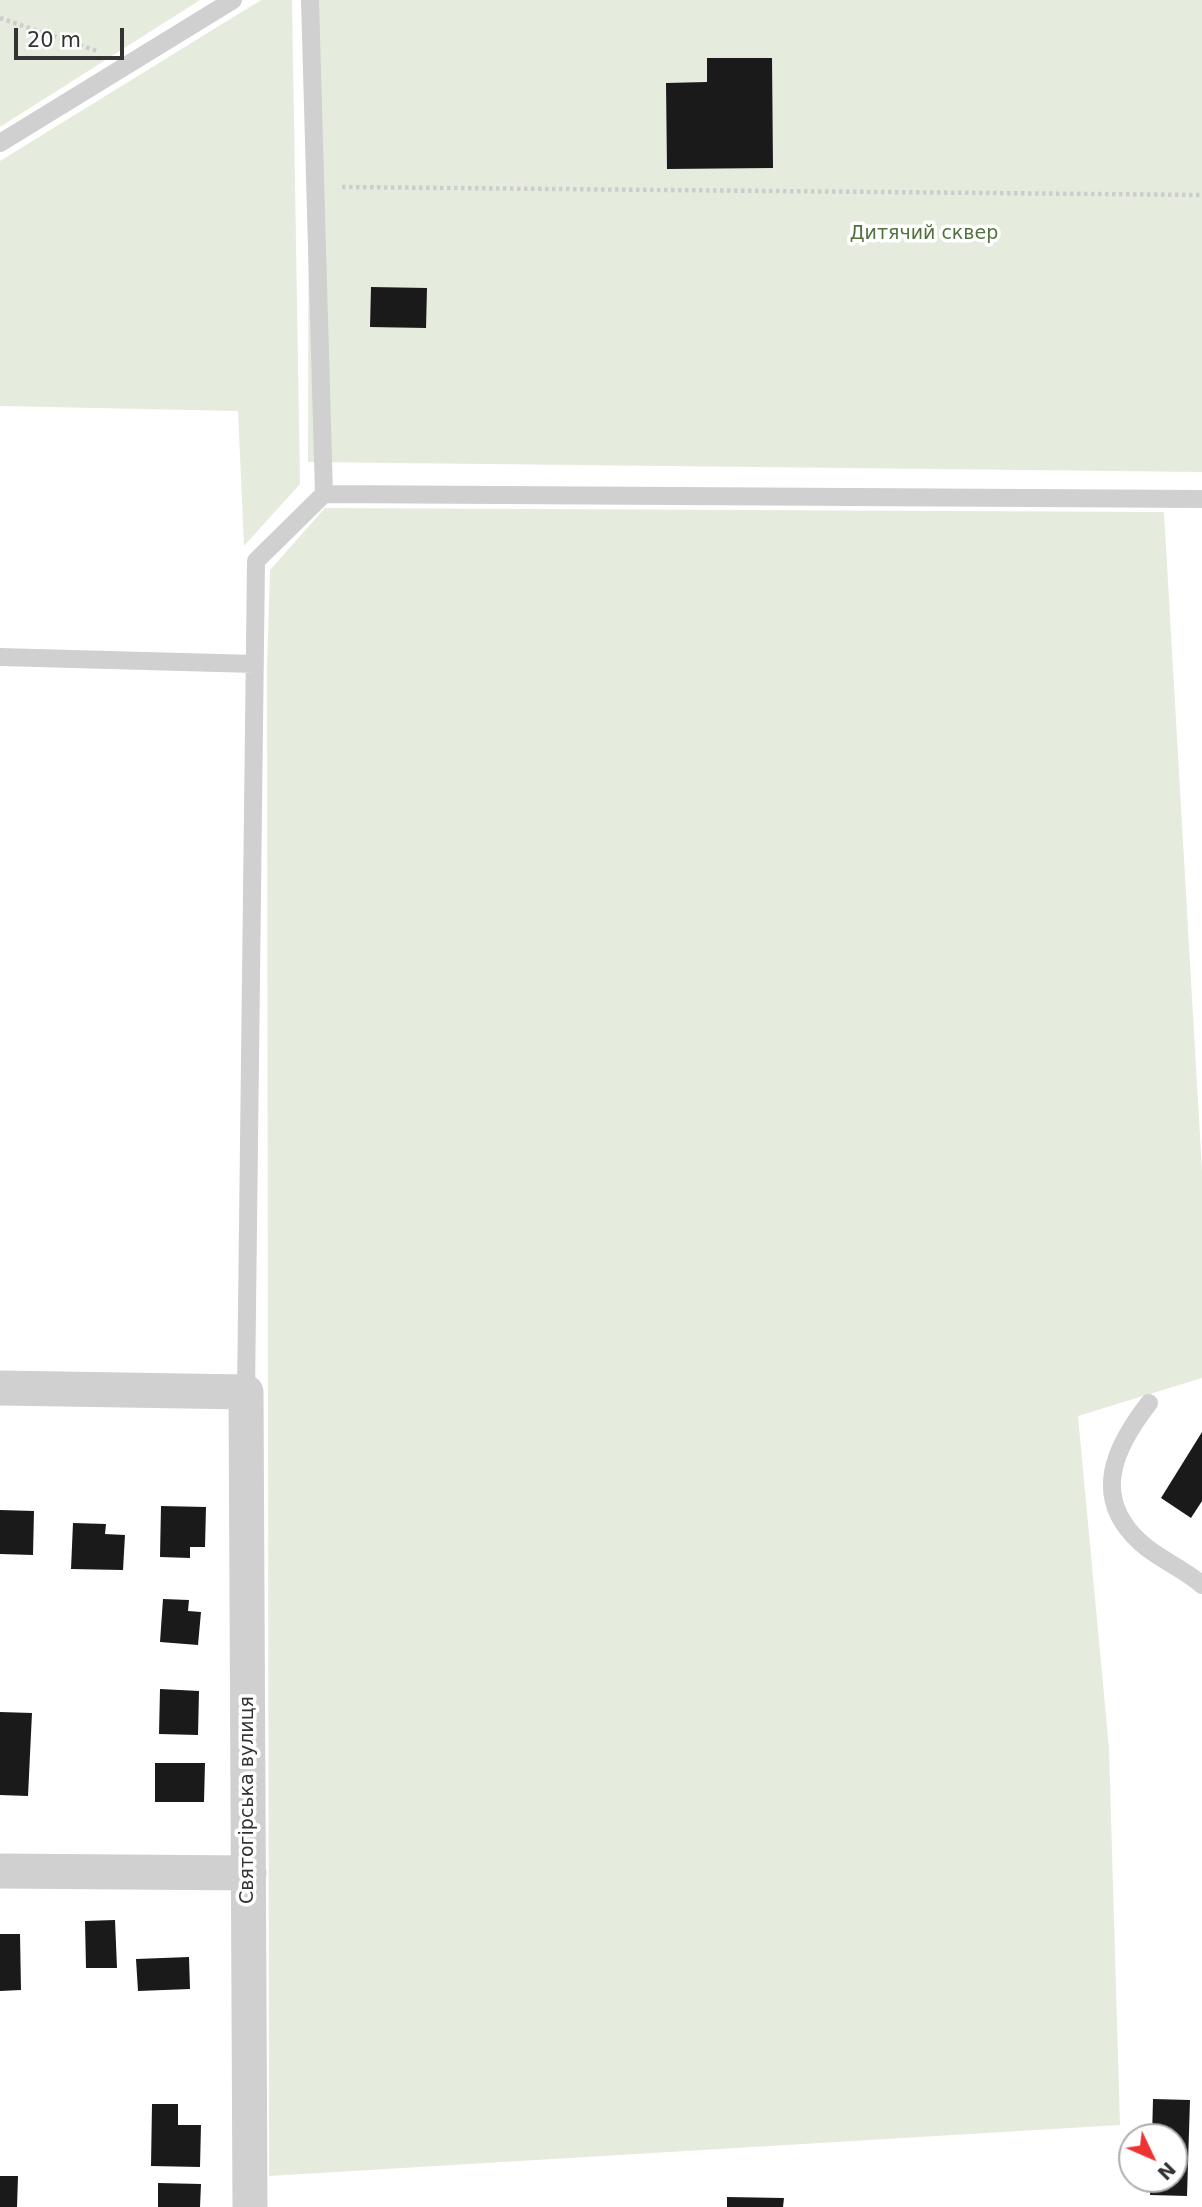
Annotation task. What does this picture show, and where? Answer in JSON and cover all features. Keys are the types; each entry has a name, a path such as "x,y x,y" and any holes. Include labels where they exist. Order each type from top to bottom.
{"street":[{"path":"0,1388 246,1392"},
{"name":"Святогірська вулиця","path":"246,1392 250,2207"},
{"path":"0,1871 248,1873"}],"lane":[{"path":"0,143 233,0"},
{"path":"310,0 324,494"},
{"path":"246,1392 256,561 324,494 1202,499"},
{"path":"0,657 255,664"},
{"path":"1149,1403 1129,1429 1116,1460 1110,1488 1116,1516 1140,1543 1183,1568 1202,1585"}],"path":[{"path":"0,18 131,63"},
{"path":"315,187 1202,195"}],"green space":[{"path":"0,0 200,0 0,127"},
{"path":"261,0 292,0 300,484 244,546 238,411 0,406 0,161"},
{"name":"Дитячий сквер","path":"309,0 1202,0 1202,472 308,462"},
{"path":"325,508 1164,512 1202,1171 1202,1378 1078,1416 1109,1748 1118,2125 269,2176 267,667 270,570"}],"building":[{"path":"707,58 772,58 773,168 667,169 666,83 707,82"},
{"path":"371,287 427,288 426,328 370,327"},
{"path":"1202,1432 1202,1501 1191,1518 1161,1498"},
{"path":"161,1506 206,1507 205,1547 190,1547 190,1558 160,1557"},
{"path":"0,1510 34,1511 33,1555 0,1554"},
{"path":"73,1523 106,1524 105,1534 125,1535 123,1570 71,1569"},
{"path":"163,1599 189,1600 188,1611 201,1612 198,1645 160,1642"},
{"path":"160,1689 199,1691 198,1735 159,1734"},
{"path":"0,1712 32,1713 28,1796 0,1795"},
{"path":"155,1763 205,1763 204,1802 155,1802"},
{"path":"115,1920 117,1968 86,1968 85,1921"},
{"path":"0,1934 20,1934 21,1990 0,1991"},
{"path":"189,1957 190,1989 138,1991 136,1959"},
{"path":"1153,2099 1190,2100 1188,2164 1188,2123 1152,2123"},
{"path":"152,2104 178,2104 178,2125 201,2125 200,2167 151,2166"},
{"path":"0,2176 18,2176 17,2207 0,2207"},
{"path":"158,2183 201,2184 200,2207 158,2207"},
{"path":"1150,2193 1187,2193 1187,2196"},
{"path":"727,2197 784,2198 783,2207 727,2207"}]}
